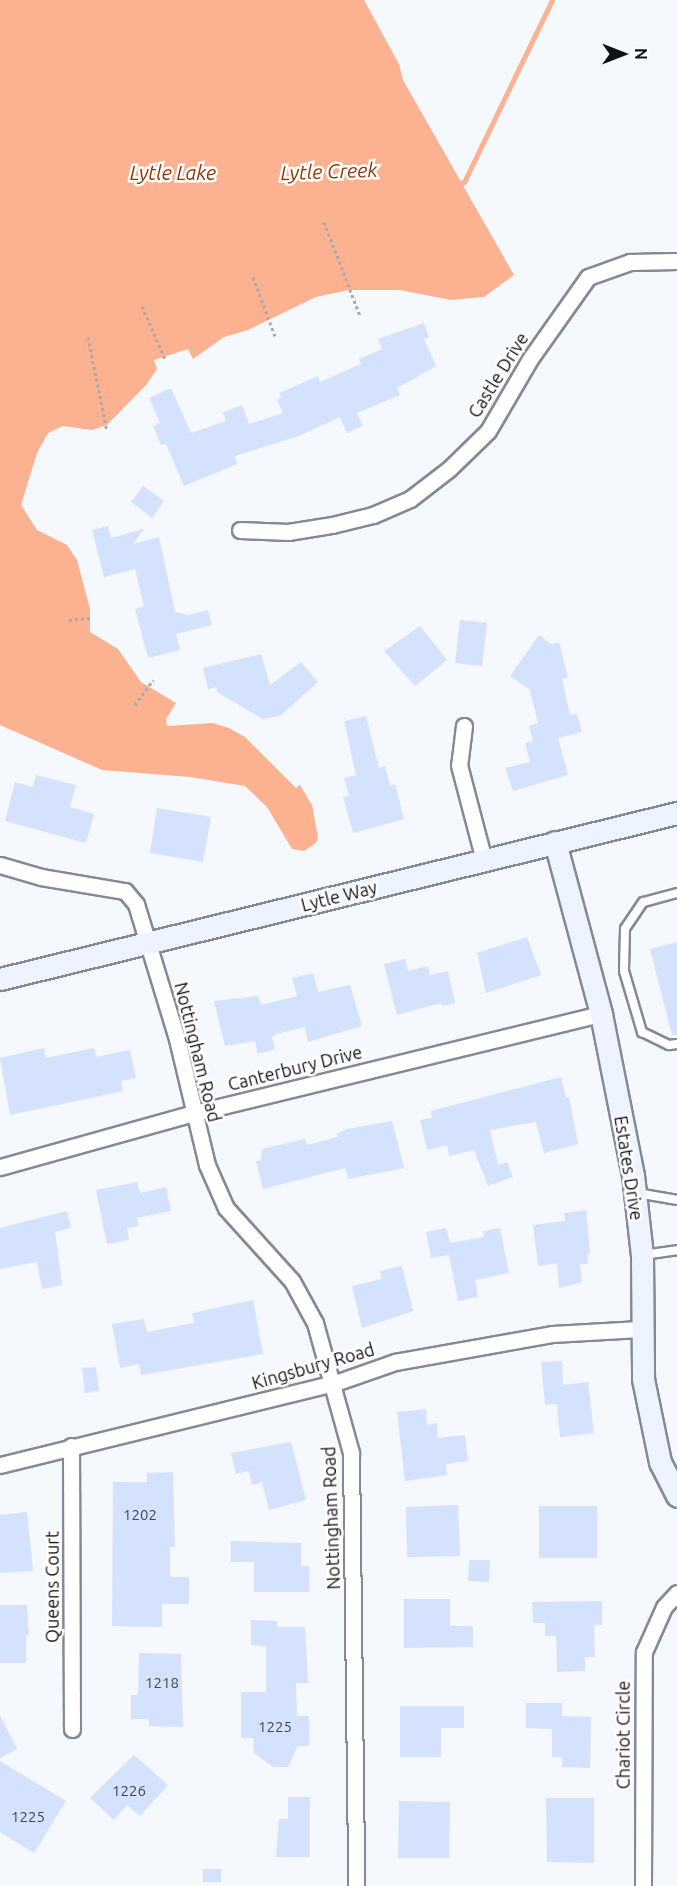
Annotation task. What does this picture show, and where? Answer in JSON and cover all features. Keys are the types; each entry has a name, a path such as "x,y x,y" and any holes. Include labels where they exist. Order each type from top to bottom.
{"street":[{"name":"Castle Drive","path":"240,530 288,532 332,525 373,515 410,499 449,469 488,431 530,359 588,276 630,262 677,261"},
{"path":"464,726 459,765 484,860"},
{"name":"Lytle Way","path":"0,979 677,813"},
{"name":"Estates Drive","path":"555,842 601,1014 635,1193 642,1255 640,1329 650,1420 660,1462 677,1496"},
{"name":"Nottingham Road","path":"0,865 41,877 125,891 136,904 177,1039 207,1165 226,1208 292,1281 315,1323 335,1383 351,1453 356,1886"},
{"name":"Canterbury Drive","path":"0,1167 194,1113 601,1014"},
{"name":"Kingsbury Road","path":"0,1465 335,1383 395,1362 552,1334 640,1329"},
{"name":"Queens Court","path":"71,1446 72,1729"},
{"name":"Chariot Circle","path":"643,1886 644,1652 664,1606 677,1593"}],"lane":[{"path":"677,893 643,902 625,929 624,971 642,1032 669,1045 677,1044"},
{"path":"635,1193 677,1200"},
{"path":"642,1255 677,1250"}],"path":[{"path":"324,222 360,316"},
{"path":"253,277 274,336"},
{"path":"142,306 165,359"},
{"path":"88,337 107,431"},
{"path":"69,620 91,618"},
{"path":"135,705 153,680"}],"water":[{"name":"Lytle Lake","path":"0,0 364,0 399,64 403,80 514,275 484,297 451,300 400,290 349,290 316,297 248,330 224,337 193,359 188,349 154,360 157,369 146,385 107,425 92,430 63,426 48,433 37,453 21,505 37,530 67,545 77,560 90,609 90,632 118,649 141,682 176,703 166,719 167,726 213,723 229,728 245,737 296,788 300,785 312,805 318,837 316,843 304,851 292,849 267,807 245,786 190,777 102,770 0,725"}],"building":[{"path":"424,323 429,337 424,339 436,366 397,388 400,395 357,413 363,426 347,433 340,417 299,436 235,456 237,464 184,486 166,444 161,445 153,426 160,423 149,398 171,388 191,433 226,421 223,412 242,405 249,424 283,413 277,400 281,397 279,393 318,376 320,382 361,364 359,359 382,349 378,339"},
{"path":"143,486 164,501 152,518 131,502"},
{"path":"108,526 111,538 144,529 133,544 159,537 175,612 188,615 208,610 212,625 176,634 180,650 148,658 135,609 144,606 135,569 104,577 92,530"},
{"path":"460,620 487,623 482,666 455,663"},
{"path":"420,626 447,660 415,686 384,651"},
{"path":"539,635 551,644 559,642 568,678 562,679 570,715 577,714 582,732 558,738 568,775 513,791 505,768 530,762 525,743 533,741 529,726 538,723 530,690 510,676"},
{"path":"261,654 270,685 301,662 318,682 280,716 263,719 217,692 216,687 208,689 203,668"},
{"path":"366,716 379,768 385,766 390,786 395,784 404,819 353,833 343,797 349,796 344,778 356,775 344,721"},
{"path":"36,775 76,785 70,807 94,814 86,843 5,821 15,782 33,787"},
{"path":"157,808 211,817 203,862 150,853"},
{"path":"527,937 541,975 486,993 477,953"},
{"path":"677,942 677,1035 672,1035 650,949"},
{"path":"405,959 408,971 428,966 430,975 448,971 455,1003 442,1006 441,1003 397,1015 384,964"},
{"path":"313,973 318,992 350,985 362,1026 308,1042 305,1027 277,1034 272,1037 275,1049 258,1054 255,1041 225,1046 214,1001 258,996 261,1005 297,996 292,978"},
{"path":"44,1048 46,1058 94,1048 96,1057 130,1050 136,1078 121,1081 123,1091 10,1115 0,1058"},
{"path":"561,1077 566,1098 569,1097 578,1144 544,1153 536,1122 490,1130 498,1165 507,1162 513,1177 488,1186 474,1150 449,1156 447,1145 427,1150 420,1120 432,1118 431,1111"},
{"path":"392,1121 404,1168 348,1179 345,1168 263,1189 256,1161 261,1160 262,1149 305,1139 307,1145 338,1137 337,1134 347,1129"},
{"path":"137,1182 140,1193 166,1187 171,1211 137,1218 138,1226 127,1228 129,1240 107,1244 96,1190"},
{"path":"586,1210 590,1253 587,1254 588,1264 580,1264 582,1282 559,1288 557,1263 538,1266 533,1225 565,1221 564,1213"},
{"path":"67,1211 71,1228 55,1232 62,1285 42,1289 37,1262 0,1269 0,1228"},
{"path":"446,1228 450,1243 484,1237 483,1231 500,1228 509,1273 475,1280 478,1297 458,1301 449,1255 431,1258 426,1232"},
{"path":"402,1266 413,1311 362,1328 352,1286 382,1279 380,1271"},
{"path":"253,1300 263,1354 141,1375 139,1364 120,1368 112,1324 144,1319 147,1332 194,1323 192,1313"},
{"path":"562,1361 563,1385 588,1382 594,1433 560,1437 557,1404 545,1405 541,1362"},
{"path":"96,1367 99,1391 85,1393 82,1368"},
{"path":"426,1409 427,1425 437,1423 438,1438 465,1435 468,1461 446,1464 447,1475 405,1481 397,1412"},
{"path":"291,1442 306,1500 269,1510 262,1482 252,1485 249,1471 236,1474 231,1453"},
{"path":"173,1472 175,1547 170,1547 170,1577 189,1577 189,1604 162,1604 162,1627 112,1626 113,1482 147,1482 147,1473"},
{"path":"458,1505 460,1556 407,1557 406,1507"},
{"path":"539,1506 597,1506 597,1558 539,1558"},
{"path":"27,1512 33,1571 0,1573 0,1515"},
{"path":"231,1541 301,1543 301,1566 309,1566 309,1592 254,1592 254,1562 231,1562"},
{"path":"469,1560 490,1560 489,1582 468,1581"},
{"path":"404,1599 450,1599 450,1626 473,1626 473,1647 404,1648"},
{"path":"602,1601 602,1625 594,1625 595,1657 585,1657 585,1671 557,1672 556,1636 545,1636 545,1623 533,1623 532,1602"},
{"path":"0,1605 27,1605 29,1635 26,1635 26,1663 0,1663"},
{"path":"251,1620 277,1621 277,1627 305,1627 308,1683 296,1683 297,1716 309,1716 309,1746 298,1746 288,1767 273,1767 254,1753 253,1738 241,1738 241,1692 266,1692 266,1646 251,1645"},
{"path":"139,1653 181,1654 183,1727 149,1726 149,1719 131,1719 131,1695 138,1695"},
{"path":"526,1703 562,1703 562,1716 591,1717 590,1768 562,1767 562,1757 552,1757 552,1729 526,1728"},
{"path":"400,1706 464,1706 464,1728 441,1728 441,1757 400,1757"},
{"path":"0,1715 17,1749 0,1758"},
{"path":"134,1755 168,1785 140,1816 127,1805 114,1820 90,1798"},
{"path":"0,1761 66,1801 34,1853 0,1832"},
{"path":"288,1797 310,1797 310,1857 276,1857 279,1819 288,1819"},
{"path":"546,1798 594,1798 594,1863 547,1862"},
{"path":"399,1801 450,1802 449,1858 398,1858"},
{"path":"203,1869 221,1869 221,1882 203,1882"}],"waterway":[{"name":"Lytle Creek","path":"458,183 464,182 552,0"}]}
